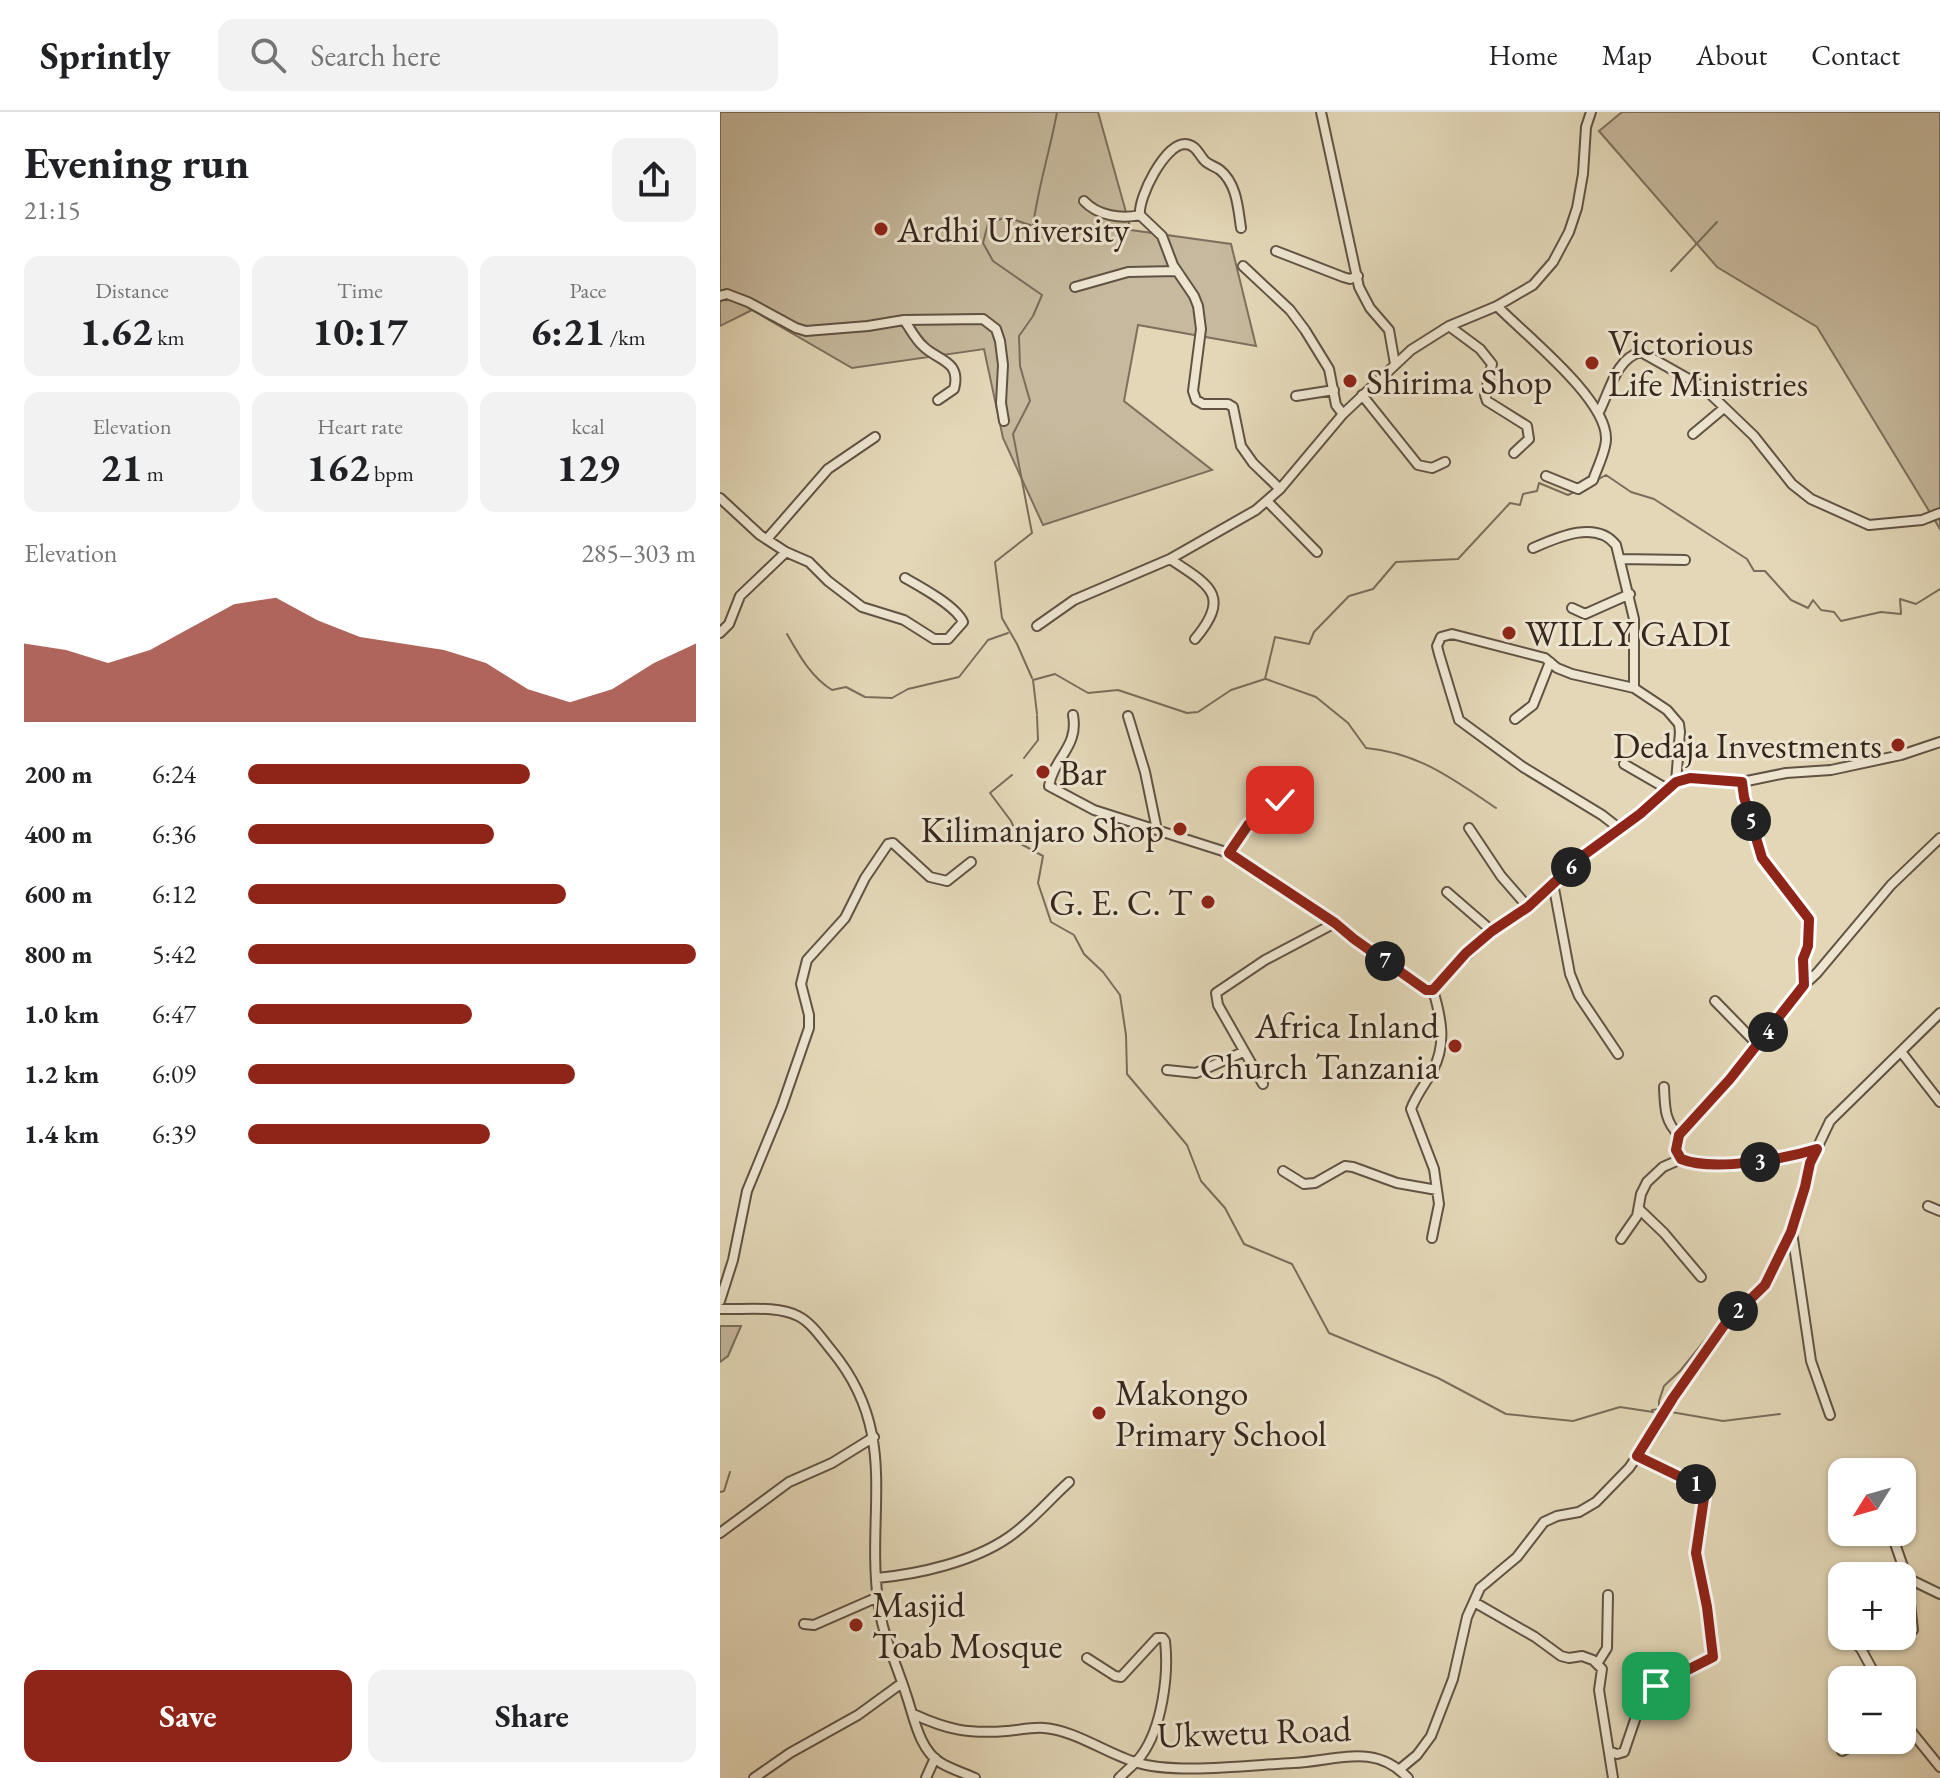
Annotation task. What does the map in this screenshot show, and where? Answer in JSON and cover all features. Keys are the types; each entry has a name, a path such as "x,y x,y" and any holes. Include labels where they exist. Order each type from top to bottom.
{"street":[{"path":"1321,112 1359,287 1370,308 1389,330 1395,364"},
{"path":"1037,626 1074,600 1170,559 1268,502 1343,414 1411,350 1449,326 1497,306 1533,285 1546,272 1569,232 1577,208 1586,127 1591,112"},
{"path":"1140,215 1144,193 1158,167 1178,146 1188,145 1197,149 1205,161 1226,177 1237,198 1241,228"},
{"path":"1084,201 1102,214 1140,215"},
{"path":"1140,215 1162,236 1177,271 1194,296 1201,323 1193,391 1195,398 1203,404 1228,404 1233,407 1241,446 1253,463 1280,489"},
{"path":"1276,251 1343,277 1350,279 1358,276"},
{"path":"1243,266 1298,320 1329,369 1336,405 1343,414"},
{"path":"1075,287 1128,272 1177,271"},
{"path":"720,296 727,294 748,302 806,331 904,320 983,319 990,322 1000,341 1004,421"},
{"path":"1497,306 1574,381 1599,412 1606,439 1593,480 1578,489 1546,476"},
{"path":"904,320 921,345 944,358 953,372 954,389 938,400"},
{"path":"1449,326 1480,349 1492,364 1485,395 1487,401 1527,426 1529,439 1514,453"},
{"path":"1599,412 1623,361 1641,352 1703,387 1754,436 1797,489 1846,516 1869,525 1879,525 1922,520 1940,513"},
{"path":"1296,396 1334,390"},
{"path":"1362,395 1418,465 1432,468 1445,462"},
{"path":"1693,434 1724,408"},
{"path":"767,539 828,469 875,437"},
{"path":"720,498 767,539 809,562 862,607 904,620 934,639 948,639 963,622 961,617 905,578"},
{"path":"1268,502 1317,552"},
{"path":"1533,548 1566,535 1596,533 1612,540 1630,594 1636,641 1634,688"},
{"path":"720,633 729,624 740,596 786,552"},
{"path":"1170,559 1198,577 1213,597 1212,617 1195,639"},
{"path":"1620,559 1685,560"},
{"path":"1572,608 1585,614 1630,594"},
{"path":"1620,829 1548,783 1484,736 1464,726 1459,720 1437,646 1441,637 1452,634 1543,658 1572,674 1634,688 1667,710 1679,724 1672,786"},
{"path":"1515,719 1533,705 1550,662"},
{"path":"1073,715 1075,734 1051,776 1049,786 1094,810 1229,853 1335,923 1426,990 1433,990 1466,953 1528,907 1584,855 1672,786 1690,778 1742,782 1786,773 1859,765 1940,742"},
{"path":"1128,716 1145,772 1157,830"},
{"path":"1624,764 1672,786"},
{"path":"1742,782 1762,858 1809,919 1808,946 1803,959 1804,985"},
{"path":"1229,853 1248,825 1306,783"},
{"path":"1469,828 1501,876 1528,907"},
{"path":"1681,1159 1676,1150 1679,1135 1891,885 1940,838"},
{"path":"720,1301 733,1260 747,1191 782,1106 809,1028 801,984 807,960 845,918 865,878 888,844 893,843 930,877 938,880 947,881 971,862"},
{"path":"1553,883 1570,974 1579,996 1618,1054"},
{"path":"1447,892 1492,931"},
{"path":"1263,1084 1218,1005 1216,993 1265,960 1335,923"},
{"path":"1432,1238 1438,1212 1434,1169 1411,1109 1434,1069 1441,1046 1442,1021 1433,990"},
{"path":"1715,1001 1757,1044"},
{"path":"1400,1769 1417,1755 1431,1736 1453,1679 1467,1617 1487,1581 1517,1557 1544,1522 1579,1512 1596,1502 1637,1456 1725,1324 1765,1285 1791,1232 1810,1163 1830,1121 1940,1013"},
{"path":"1167,1070 1196,1073 1243,1052"},
{"path":"1902,1053 1940,1102"},
{"path":"1664,1087 1666,1115 1679,1135"},
{"path":"1621,1239 1637,1216 1647,1182 1663,1167 1681,1159 1697,1164 1772,1161 1817,1149"},
{"path":"1283,1171 1304,1184 1315,1183 1345,1166 1411,1187 1437,1190"},
{"path":"1928,1206 1940,1211"},
{"path":"1639,1209 1701,1277"},
{"path":"1791,1232 1811,1361 1830,1415"},
{"path":"720,1309 787,1312 808,1323 840,1361 853,1383 871,1422 874,1437 877,1578 881,1619 922,1741 935,1758 975,1778"},
{"path":"720,1533 789,1482 832,1463 874,1437"},
{"path":"1611,1752 1624,1752 1639,1708 1648,1694 1663,1682 1713,1657 1696,1553 1703,1491 1690,1480 1637,1456"},
{"path":"877,1578 933,1569 992,1547 1023,1526 1069,1482"},
{"path":"1916,1582 1940,1594"},
{"path":"1597,1664 1607,1648 1608,1595"},
{"path":"804,1624 814,1625 878,1597"},
{"path":"1474,1602 1535,1637 1561,1656 1582,1656 1602,1669 1599,1690 1613,1778"},
{"path":"1087,1658 1121,1677 1157,1638 1165,1641 1164,1694 1150,1739 1135,1763 1119,1778"},
{"path":"754,1778 790,1753 858,1715 902,1683"},
{"name":"Ukwetu Road","path":"913,1714 944,1729 975,1732 1042,1728 1061,1731 1135,1763 1211,1768 1304,1763 1368,1755 1400,1769 1408,1778"},
{"path":"1916,1738 1940,1767"},
{"path":"926,1778 935,1758"}],"shaded area":[{"path":"720,112 1098,112 1131,230 1231,244 1256,346 1138,325 1124,401 1212,470 1043,525 1003,438 984,349 852,368 752,310 720,326"},
{"path":"1622,112 1940,112 1940,529 1817,327 1717,267 1599,131"},
{"path":"720,1326 741,1326 728,1356 720,1362"}],"waterway":[{"path":"1032,678 1002,618 995,562 1032,533 1013,434 1030,401 1020,366 1019,336 1033,316 1042,295 993,261 983,243 988,224 1006,217 1033,226 1057,112"},
{"path":"1671,271 1717,222"},
{"path":"1597,480 1606,475 1631,492 1654,499 1747,559 1754,571 1765,571 1791,600 1808,608 1813,600 1821,610 1834,612 1841,621 1881,612 1901,614 1900,599 1916,604 1940,589"},
{"path":"1037,714 1033,680 1055,674 1088,693 1118,690 1187,713 1198,712 1231,690 1265,679 1275,637 1309,644 1314,632 1349,596 1373,589 1396,562 1458,559 1510,503 1520,505 1523,494 1537,491 1539,483 1568,495 1574,492"},
{"path":"787,634 812,672 832,690 846,687 865,697 892,698 908,689 959,677 988,640 1008,633"},
{"path":"1266,679 1316,697 1348,723 1366,748 1403,755 1435,769 1496,808"},
{"path":"1024,758 1038,740 1037,716"},
{"path":"1012,775 990,793 1011,821 1021,844 1043,856 1038,883 1051,922 1074,935 1084,954 1103,972 1120,995 1126,1035 1127,1074 1187,1145 1201,1181 1225,1208 1244,1244 1292,1264 1329,1333 1438,1378 1506,1414 1573,1421 1620,1407 1653,1412"},
{"path":"1652,1410 1659,1409 1664,1386 1722,1319 1760,1282 1785,1235"},
{"path":"1671,1412 1723,1421 1780,1414"},
{"path":"720,1492 724,1491 730,1472"}],"place":[{"name":"Ardhi University","path":"881,229"},
{"name":"Victorious Life Ministries","path":"1592,363"},
{"name":"Shirima Shop","path":"1350,381"},
{"name":"WILLY GADI","path":"1509,633"},
{"name":"Dedaja Investments","path":"1898,745"},
{"name":"Bar","path":"1043,772"},
{"name":"Kilimanjaro Shop","path":"1180,829"},
{"name":"G. E. C. T","path":"1208,902"},
{"name":"Africa Inland Church Tanzania","path":"1455,1046"},
{"name":"Makongo Primary School","path":"1099,1413"},
{"name":"Masjid Toab Mosque","path":"856,1625"}],"route":[{"path":"1280,800 1248,825 1229,853 1430,991 1466,953 1528,907 1584,855 1640,814 1676,782 1690,778 1742,782 1762,858 1808,917 1808,946 1803,959 1804,985 1745,1056 1730,1079 1679,1135 1676,1150 1681,1159 1697,1164 1772,1161 1817,1149 1810,1163 1791,1232 1765,1285 1725,1324 1637,1456 1690,1480 1701,1487 1704,1498 1696,1553 1713,1657 1656,1686"}]}
